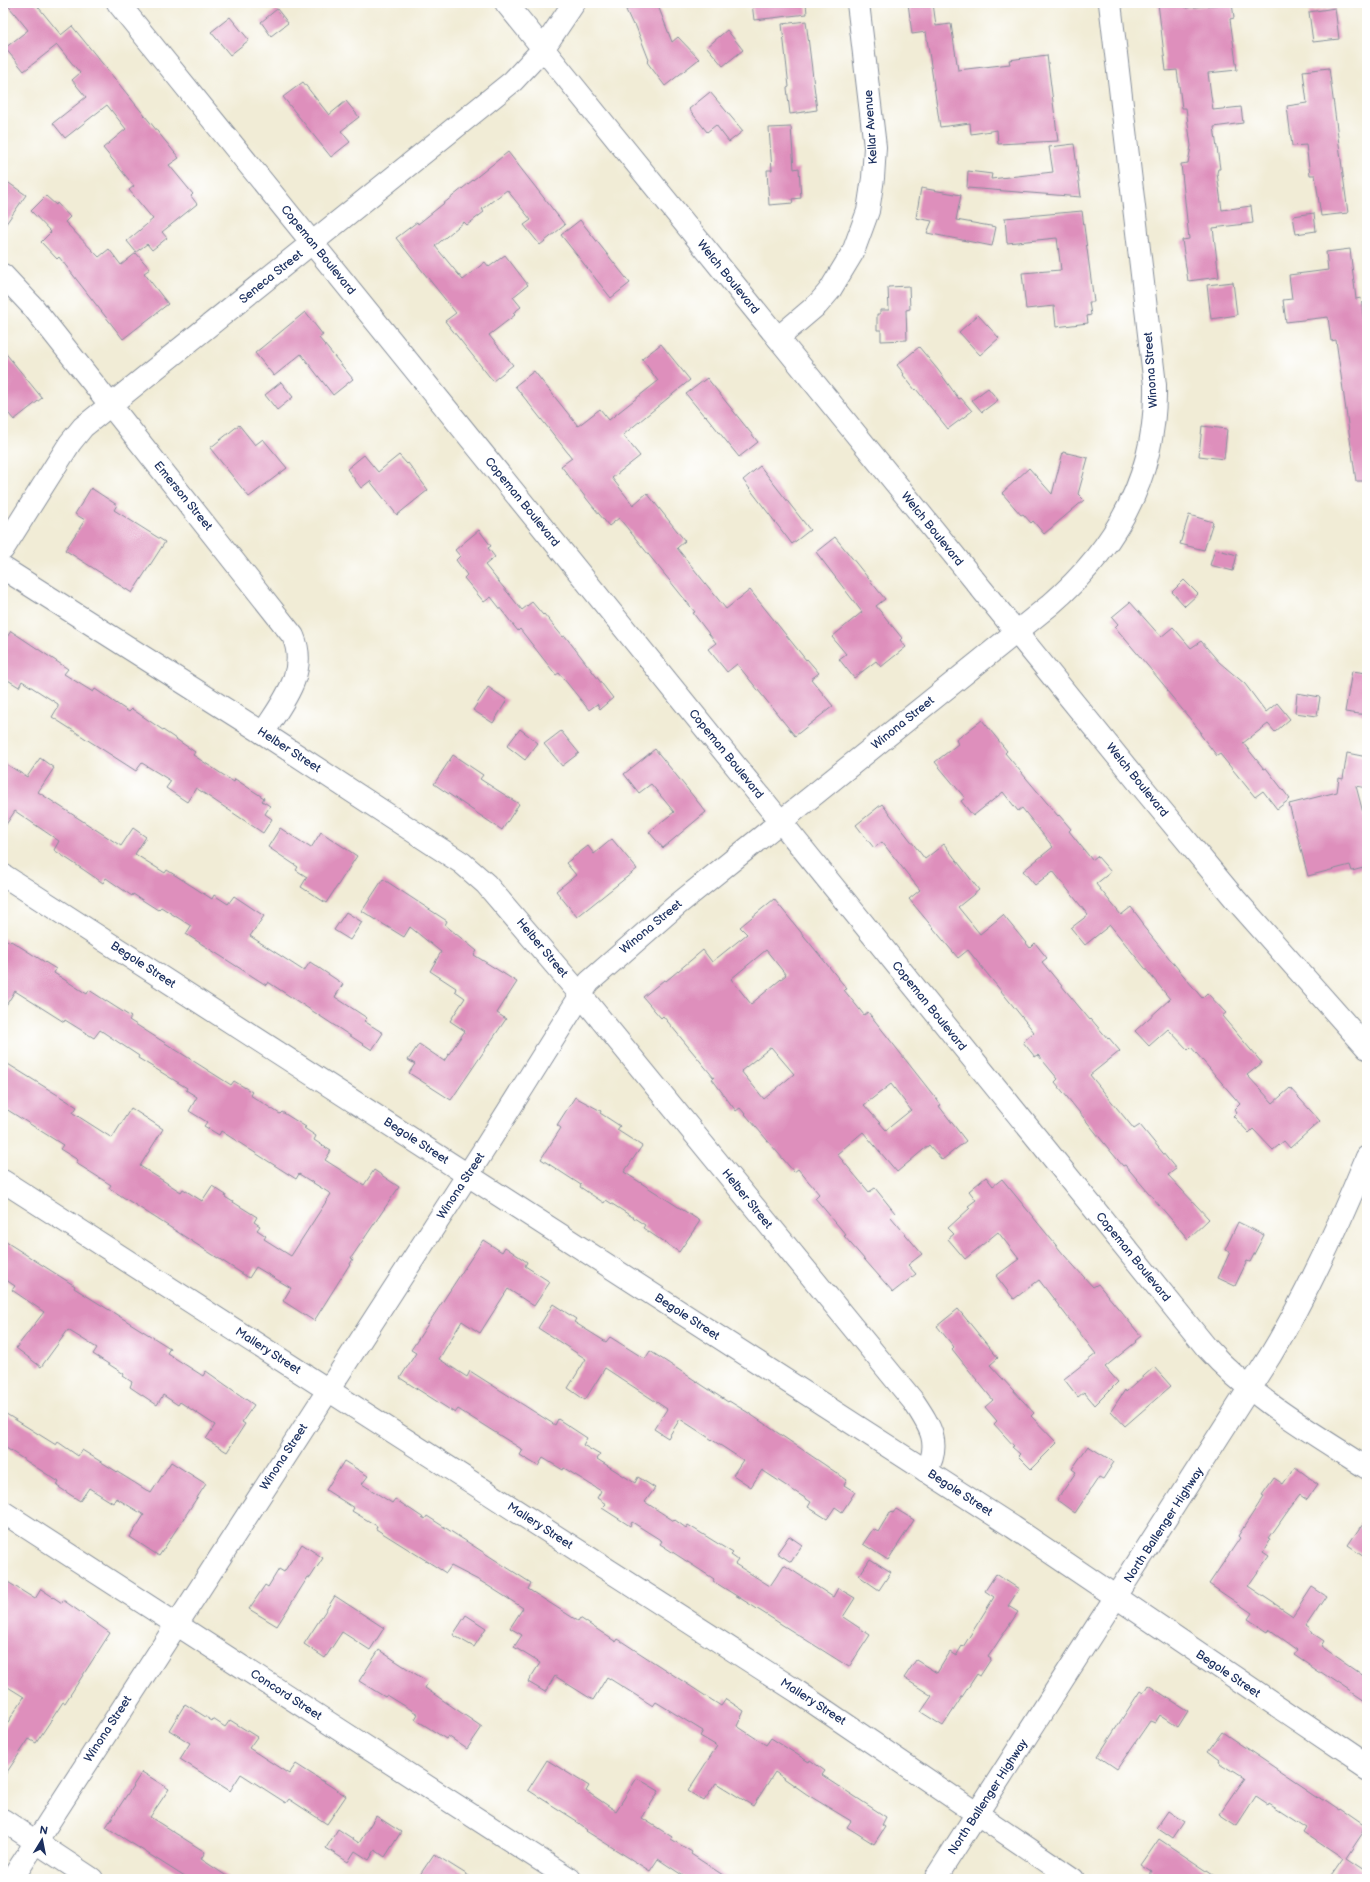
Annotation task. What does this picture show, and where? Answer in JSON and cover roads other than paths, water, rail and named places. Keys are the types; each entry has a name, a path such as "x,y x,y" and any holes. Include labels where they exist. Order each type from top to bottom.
{"street":[{"name":"Copeman Boulevard","path":"118,3 1209,1350 1224,1366 1250,1389 1367,1468"},
{"name":"Welch Boulevard","path":"506,3 1016,633 1206,865 1367,1048"},
{"name":"Seneca Street","path":"3,549 70,442 84,427 508,86 543,49 574,3"},
{"name":"Kellar Avenue","path":"778,338 818,304 830,290 853,252 868,211 873,178 875,147 858,3"},
{"name":"Winona Street","path":"12,1879 468,1175 580,994 596,974 677,905 1016,633 1066,591 1096,559 1124,518 1147,457 1152,433 1155,402 1153,361 1110,3"},
{"name":"Emerson Street","path":"3,275 33,306 293,636 299,653 296,679 264,733"},
{"name":"Helber Street","path":"3,568 264,733 447,853 474,873 496,894 580,994 914,1402 928,1425 935,1447 933,1458 926,1471"},
{"name":"Begole Street","path":"3,875 926,1471 1367,1767"},
{"name":"North Ballenger Highway","path":"935,1879 1250,1389 1303,1298 1337,1227 1367,1157"},
{"name":"Mallery Street","path":"3,1181 798,1692 1073,1879"},
{"name":"Concord Street","path":"3,1512 570,1879"},
{"path":"3,1820 92,1879"}]}
